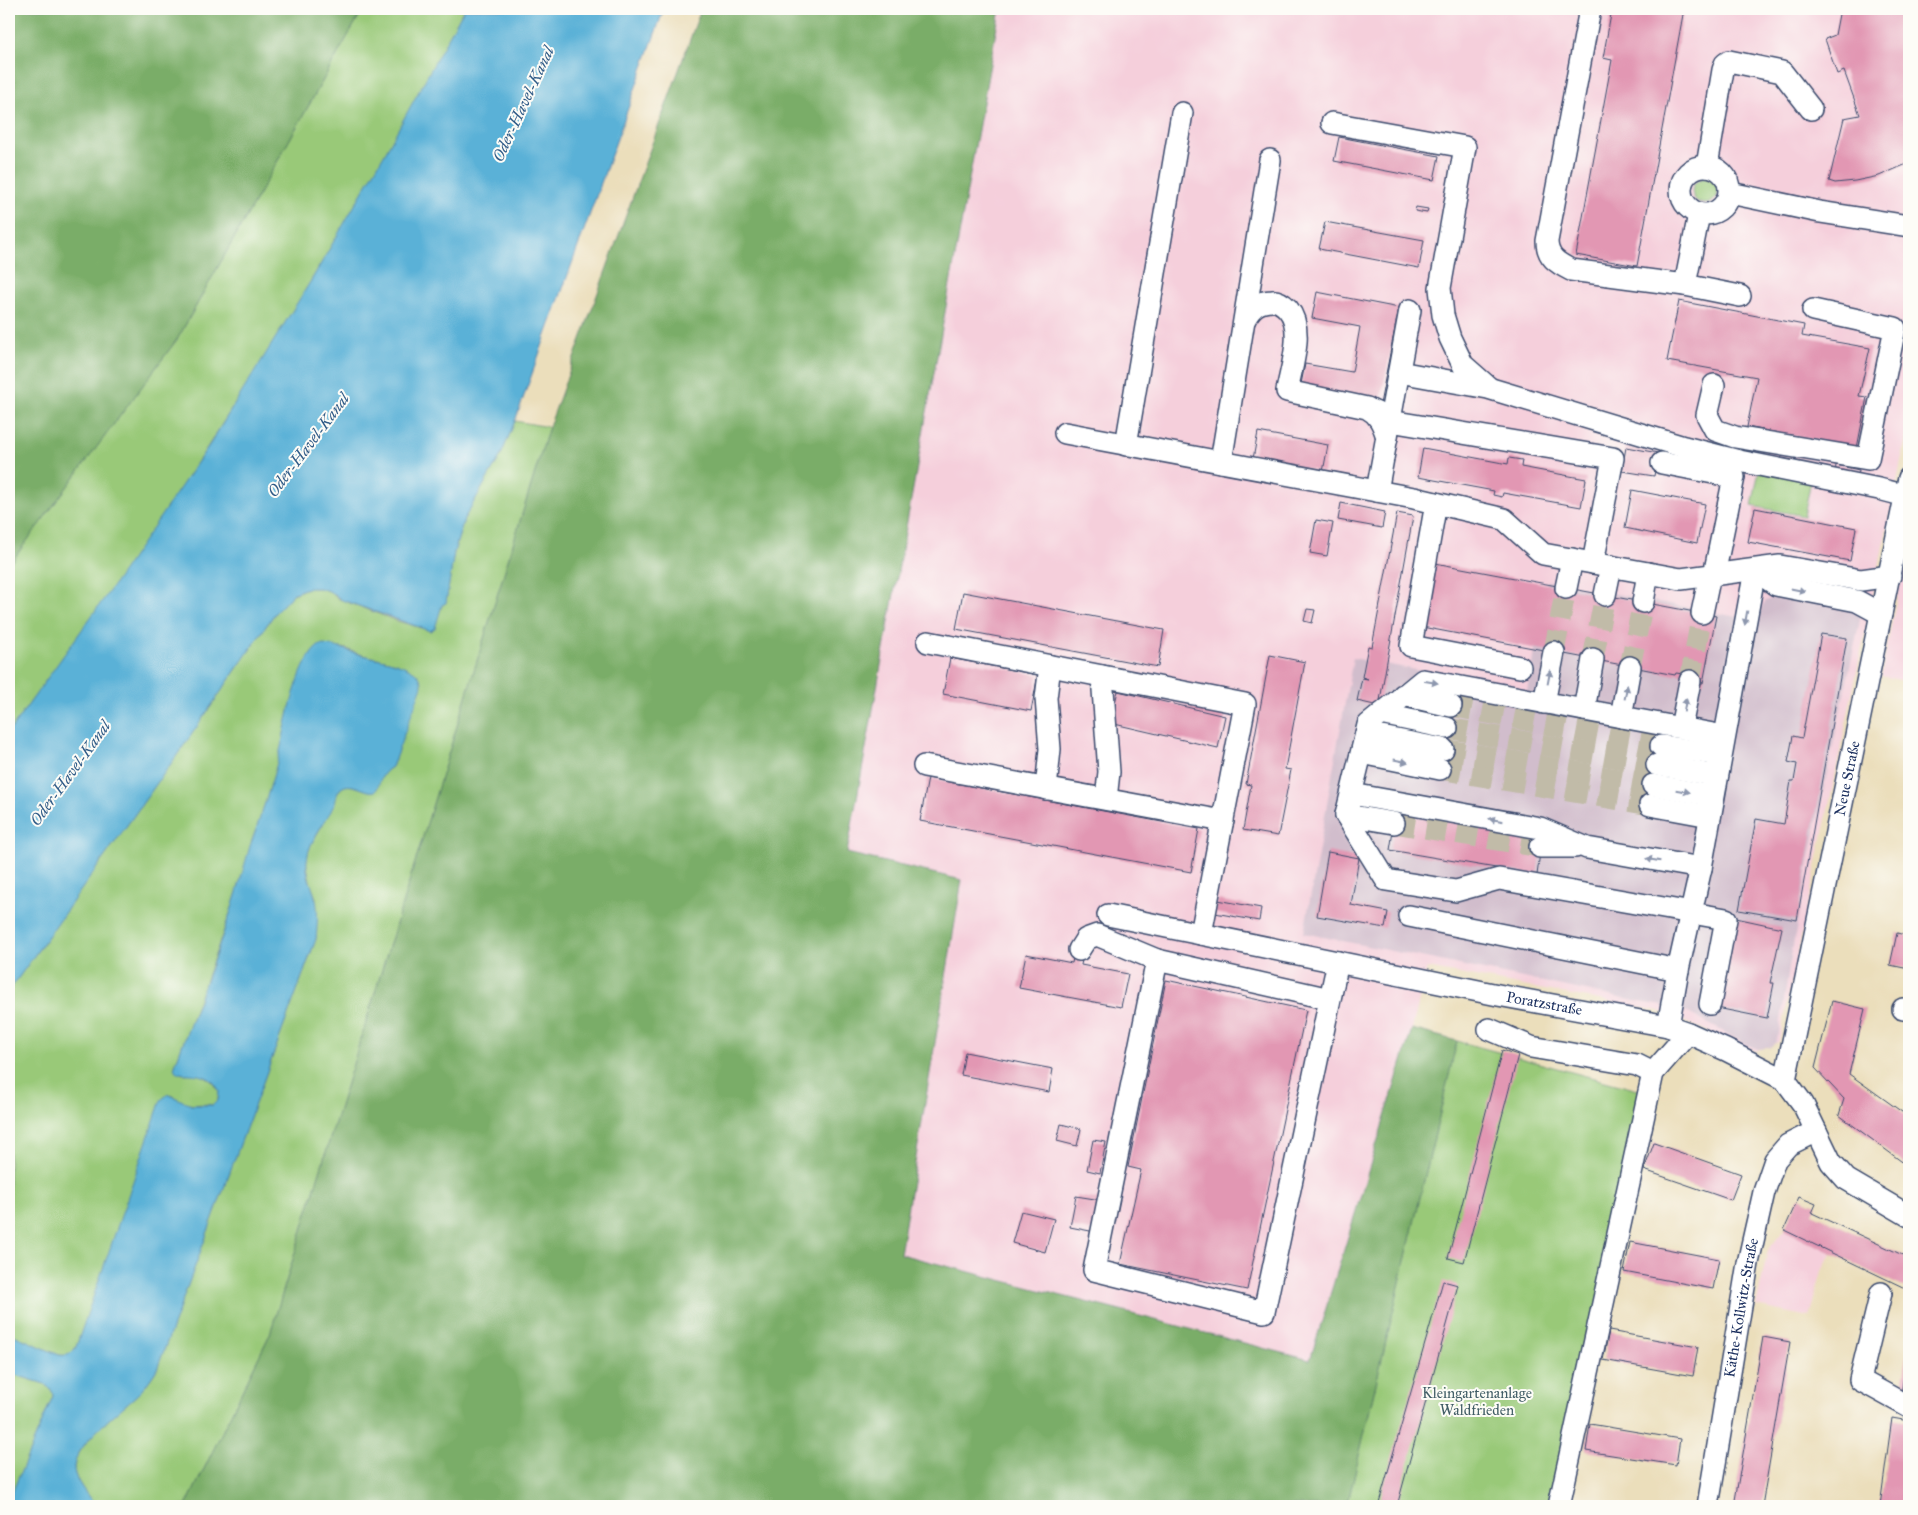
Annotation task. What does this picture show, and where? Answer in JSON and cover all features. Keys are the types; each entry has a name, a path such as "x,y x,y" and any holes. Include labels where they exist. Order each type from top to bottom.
{"street":[{"path":"1590,9 1547,249 1555,261 1571,270 1685,285 1740,296"},
{"path":"1707,166 1723,70 1725,64 1729,61 1782,72 1811,109"},
{"path":"1126,444 1182,113"},
{"path":"1332,123 1465,146 1440,288 1443,315 1463,365 1488,388"},
{"path":"1221,462 1270,160"},
{"path":"1707,166 1721,172 1726,178 1730,193 1727,201 1716,213 1699,214 1691,211 1685,205 1681,189 1686,174 1692,169 1707,166"},
{"path":"1730,193 1820,212 1909,226"},
{"path":"1685,285 1699,214"},
{"path":"1245,319 1251,308 1262,302 1274,300 1285,305 1294,316 1297,333 1287,391 1366,408 1384,424 1612,458 1592,563 1605,595"},
{"path":"1377,491 1384,424 1398,372 1410,310"},
{"path":"1714,385 1707,415 1716,430 1736,437 1868,459 1895,328 1813,310"},
{"path":"1398,372 1488,388 1684,447 1755,464 1879,489 1908,487"},
{"path":"1065,433 1377,491 1504,519 1543,554 1648,573 1681,578 1780,566 1861,580 1890,576"},
{"path":"1755,464 1772,443"},
{"path":"1662,463 1734,477 1702,613"},
{"name":"Neue Straße","path":"1785,1080 1908,487"},
{"path":"1436,503 1412,646 1520,667"},
{"path":"1566,588 1592,563"},
{"path":"1755,570 1776,585 1857,601 1881,614"},
{"path":"1668,1026 1678,970 1701,868 1755,570"},
{"path":"1642,602 1648,573"},
{"path":"928,642 1245,704 1201,934"},
{"path":"1544,703 1554,652"},
{"path":"1584,710 1593,660"},
{"path":"1046,788 1050,749 1046,698 1050,666"},
{"path":"1621,717 1630,666"},
{"path":"1102,676 1109,772 1106,799"},
{"path":"1710,1004 1726,919 1499,879 1456,891 1386,880 1346,815 1368,725 1423,680 1681,728 1717,776"},
{"path":"1681,728 1690,681"},
{"path":"1403,695 1451,706"},
{"path":"1380,714 1447,728"},
{"path":"1364,744 1442,759"},
{"path":"924,766 1223,821"},
{"path":"1717,776 1655,775 1717,776"},
{"path":"1352,794 1540,828 1587,848"},
{"path":"1346,815 1394,823"},
{"path":"1540,847 1587,848 1701,868"},
{"name":"Poratzstraße","path":"1108,915 1498,995 1668,1026 1688,1033 1785,1080 1804,1104 1831,1162 1846,1179 1909,1216"},
{"path":"1408,916 1678,970"},
{"path":"1079,950 1086,939 1097,935 1157,960 1330,999"},
{"path":"1157,960 1094,1270 1264,1312 1338,962"},
{"path":"1489,1029 1531,1047 1638,1065 1654,1073"},
{"path":"1559,1506 1654,1073 1688,1033"},
{"name":"Käthe-Kollwitz-Straße","path":"1708,1506 1748,1263 1764,1192 1775,1160 1788,1145 1816,1131"},
{"path":"1881,1293 1860,1380 1909,1407"}],"shaded area":[{"path":"1000,9 1909,9 1909,424 1779,1042 1755,1051 1659,1011 1427,968 1412,1029 1310,1361 900,1254 962,881 847,853"},
{"path":"1909,537 1909,682 1881,676"},
{"path":"1547,581 1759,621 1762,606 1766,601 1778,596 1855,611 1861,615 1816,825 1789,967 1779,1033 1776,1042 1769,1048 1758,1049 1748,1045 1681,1009 1304,933 1353,658 1527,691"},
{"path":"1791,1215 1838,1239 1822,1271 1809,1317 1756,1306 1768,1250 1784,1230"}],"green space":[{"path":"9,9 363,9 178,338 9,565"},
{"path":"363,9 464,9 373,174 310,283 244,390 137,553 9,732 9,565 178,338"},
{"path":"701,9 1000,9 847,853 962,880 900,1254 1310,1360 1412,1029 1457,1041 1347,1506 186,1506 270,1334 549,427"},
{"path":"1705,178 1714,182 1718,191 1714,200 1705,204 1696,200 1692,191 1696,182"},
{"path":"515,421 549,427 270,1334 186,1506 96,1506 77,1479 74,1470 76,1460 90,1438 141,1391 157,1369 316,939 316,898 311,886 306,860 310,846 334,805 337,793 341,788 346,785 370,791 385,772 392,767 422,682 411,670 403,666 343,648 310,655 290,707 279,759 232,908 174,1068 185,1074 200,1074 213,1082 219,1091 218,1100 213,1105 188,1104 172,1095 76,1347 67,1355 59,1355 9,1333 9,991 187,741 275,613 293,594 307,588 319,588 329,591 337,598 397,621 432,631 442,605 446,602 454,552 464,519 501,455"},
{"path":"1759,470 1811,480 1804,516 1752,506"},
{"name":"Kleingartenanlage Waldfrieden","path":"1457,1041 1649,1093 1560,1506 1347,1506"},
{"path":"9,1373 45,1384 52,1391 53,1396 9,1500"}],"water":[{"name":"Oder-Havel-Kanal","path":"464,9 664,9 515,421 501,455 464,519 454,552 446,603 442,605 435,628 430,631 342,600 329,591 319,588 307,588 294,593 275,613 187,741 9,991 9,732 113,586 210,444 312,279 385,153"},
{"path":"320,645 336,647 403,666 415,672 421,680 422,686 392,767 384,774 377,789 372,792 349,785 342,787 338,791 331,812 318,831 308,852 308,874 317,906 316,939 157,1369 141,1391 90,1438 76,1460 74,1470 77,1479 96,1506 9,1506 9,1500 53,1396 52,1391 45,1384 9,1373 9,1333 59,1355 67,1355 72,1352 76,1347 161,1100 168,1094 191,1105 213,1105 218,1100 219,1091 216,1085 207,1077 177,1073 174,1068 235,900 280,752 296,687 306,661"}],"building":[{"path":"1612,9 1684,9 1637,266 1576,255 1612,60 1603,58"},
{"path":"1840,9 1909,9 1909,163 1879,176 1835,183 1829,181 1844,118 1860,115 1844,71 1837,74 1825,39 1835,35"},
{"path":"1339,137 1439,156 1434,180 1334,161"},
{"path":"1416,207 1428,209 1427,213 1415,211"},
{"path":"1325,222 1424,240 1419,268 1319,249"},
{"path":"1317,292 1399,308 1380,404 1300,389 1305,364 1352,372 1360,327 1312,318"},
{"path":"1679,301 1804,325 1802,336 1870,348 1859,396 1867,397 1857,448 1747,427 1757,377 1667,361"},
{"path":"1258,432 1328,445 1323,472 1253,459"},
{"path":"1626,447 1658,453 1654,476 1622,471"},
{"path":"1423,448 1508,464 1509,458 1522,460 1521,467 1586,479 1581,507 1503,493 1502,497 1493,495 1494,491 1418,477"},
{"path":"1836,465 1859,470 1858,478 1835,474"},
{"path":"1632,490 1705,504 1697,543 1625,528"},
{"path":"1341,503 1385,512 1382,528 1338,520"},
{"path":"1755,508 1856,528 1850,561 1748,542"},
{"path":"1397,513 1413,516 1379,706 1357,701 1362,678 1368,679 1362,677 1368,646 1372,647"},
{"path":"1316,520 1333,523 1327,556 1310,553"},
{"path":"1435,563 1716,616 1703,683 1682,680 1683,674 1676,673 1675,675 1422,627"},
{"path":"963,592 1164,630 1158,667 956,629"},
{"path":"1307,609 1315,610 1312,623 1304,621"},
{"path":"1821,634 1847,638 1797,920 1739,910 1756,819 1784,824 1791,781 1794,781 1797,764 1788,762 1793,736 1802,738"},
{"path":"1270,655 1305,662 1285,769 1291,770 1278,836 1243,830 1251,785 1246,784"},
{"path":"950,658 1038,675 1031,711 943,694"},
{"path":"1118,691 1225,716 1218,748 1110,723"},
{"path":"928,778 1199,829 1191,872 920,821"},
{"path":"1396,813 1542,838 1537,875 1390,850"},
{"path":"1328,852 1359,858 1351,905 1388,912 1385,928 1317,916"},
{"path":"1218,900 1261,908 1259,921 1215,913"},
{"path":"1736,918 1782,928 1770,983 1774,983 1767,1018 1717,1008"},
{"path":"1897,933 1909,936 1909,969 1890,965"},
{"path":"1026,954 1072,963 1073,958 1082,960 1081,965 1128,974 1121,1007 1019,988"},
{"path":"1166,980 1306,1010 1247,1290 1120,1264 1141,1170 1128,1167"},
{"path":"1832,1001 1865,1009 1849,1074 1909,1117 1909,1167 1839,1115 1844,1099 1815,1068"},
{"path":"1502,1050 1518,1055 1464,1262 1448,1258"},
{"path":"965,1052 1053,1069 1049,1092 961,1075"},
{"path":"1061,1124 1081,1129 1077,1146 1057,1141"},
{"path":"1093,1140 1106,1142 1100,1173 1087,1170"},
{"path":"1654,1143 1741,1174 1731,1200 1644,1170"},
{"path":"1076,1196 1101,1200 1095,1232 1070,1227"},
{"path":"1799,1197 1816,1204 1812,1213 1909,1258 1909,1290 1784,1230"},
{"path":"1021,1211 1054,1219 1045,1252 1012,1243"},
{"path":"1630,1242 1719,1259 1713,1289 1624,1272"},
{"path":"1443,1281 1458,1285 1397,1506 1378,1506"},
{"path":"1609,1331 1698,1347 1693,1376 1603,1360"},
{"path":"1763,1337 1790,1342 1762,1506 1734,1506"},
{"path":"1909,1351 1909,1396 1901,1394"},
{"path":"1892,1418 1909,1421 1908,1506 1880,1506"},
{"path":"1590,1424 1680,1439 1676,1465 1586,1451"}],"tunnel":[{"path":"1554,652 1566,588"},
{"path":"1593,659 1605,595"},
{"path":"1630,667 1643,602"},
{"path":"1690,681 1702,613"},
{"path":"1451,706 1661,746"},
{"path":"1447,728 1657,765"},
{"path":"1443,749 1653,785"},
{"path":"1440,769 1650,805"},
{"path":"1394,823 1540,847"}]}
